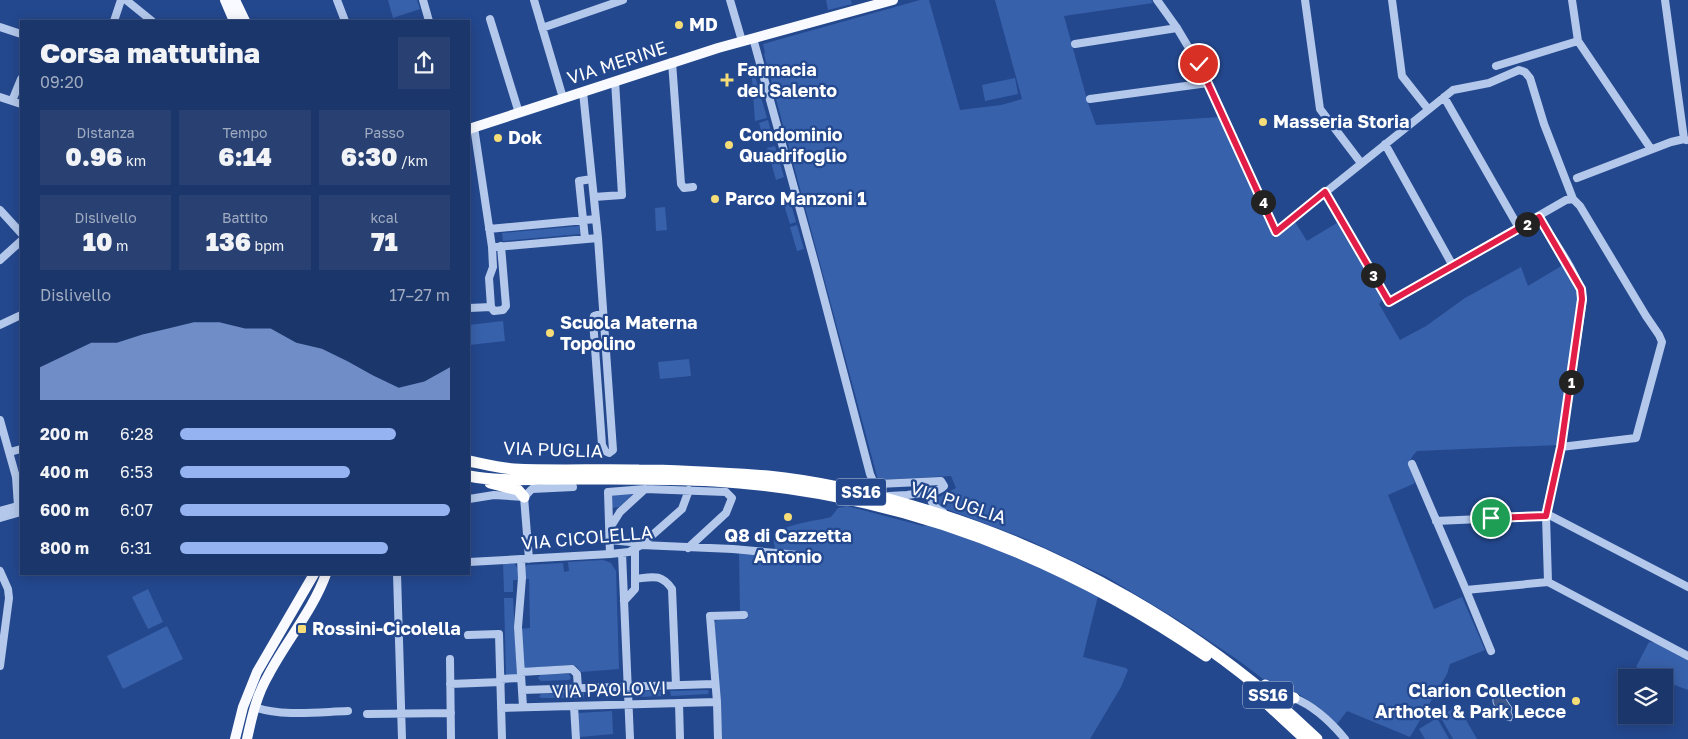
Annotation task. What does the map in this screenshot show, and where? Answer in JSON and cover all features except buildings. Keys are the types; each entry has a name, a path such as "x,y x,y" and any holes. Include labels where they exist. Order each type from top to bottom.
{"highway":[{"name":"VIA PUGLIA","path":"472,461 521,469 643,470 771,477 872,494 958,519 1038,550 1104,583 1157,614 1217,655 1269,696 1316,739"},
{"name":"VIA PUGLIA","path":"474,477 525,480 643,479 713,481 761,485 858,500 971,533 1035,558 1101,591 1153,621 1228,672 1265,702 1305,739"},
{"path":"474,477 498,486 518,490 524,497"},
{"path":"1217,655 1227,658 1268,688 1294,698"}],"main road":[{"path":"225,0 234,20"},
{"path":"235,0 245,20"},
{"name":"VIA MERINE","path":"471,128 672,62 893,0"},
{"path":"235,739 243,707 257,672 313,575"},
{"path":"247,739 254,707 268,674 302,621 325,575"}],"street":[{"path":"114,20 121,0"},
{"path":"126,0 151,20"},
{"path":"337,0 345,20"},
{"path":"423,0 429,20"},
{"path":"534,0 563,98"},
{"path":"542,28 623,0"},
{"path":"730,0 742,41"},
{"path":"1157,0 1177,28 1208,83 1276,232 1453,90 1489,83 1519,70 1525,72 1530,78 1544,124 1573,199 1580,206 1605,246 1662,342 1636,438 1561,447"},
{"path":"1305,0 1320,108 1361,163"},
{"path":"1392,0 1402,76 1428,109"},
{"path":"1572,0 1578,42 1651,150"},
{"path":"1577,178 1671,142 1686,140 1665,0"},
{"path":"490,19 519,113"},
{"path":"0,27 20,34"},
{"path":"1075,44 1177,28"},
{"path":"753,38 870,474 873,481 878,484 941,481 944,486 936,491 895,496 872,494"},
{"path":"1496,66 1578,42"},
{"path":"672,62 681,184 684,188 694,187"},
{"path":"12,101 20,81"},
{"path":"594,198 622,195 615,81"},
{"path":"1090,99 1208,83"},
{"path":"583,92 598,238 613,450 609,452 605,452 602,445 593,320 594,316 603,313"},
{"path":"0,97 20,104"},
{"path":"1444,97 1519,228"},
{"path":"471,128 492,247 493,267 489,278 490,307"},
{"path":"1385,144 1453,266"},
{"path":"585,239 580,181 592,179"},
{"path":"1325,192 1389,302 1566,200 1573,199"},
{"path":"0,210 20,232"},
{"path":"1539,217 1576,278 1581,289 1582,299 1561,447 1546,516 1548,582"},
{"path":"489,230 596,219"},
{"path":"492,247 598,238"},
{"path":"0,260 20,242"},
{"path":"470,308 490,307 494,311 503,310 506,306 501,246"},
{"path":"0,325 20,318"},
{"path":"597,370 607,370"},
{"path":"0,420 16,477 20,508"},
{"path":"10,452 20,449"},
{"path":"1412,464 1491,651"},
{"name":"VIA PUGLIA","path":"524,497 532,489 573,487"},
{"path":"610,530 620,512 645,489"},
{"path":"610,554 608,492 645,489 726,492 732,498 726,513 688,548"},
{"path":"630,739 629,704 626,686 624,600 632,550 682,509 689,490"},
{"path":"936,491 931,497 932,503 937,510 958,519"},
{"path":"470,499 494,495 524,497 525,559 518,627 523,707"},
{"path":"0,511 20,508"},
{"path":"0,523 20,508"},
{"path":"0,518 12,515"},
{"path":"1436,521 1552,516 1688,587"},
{"path":"610,540 630,542 632,550 635,590 624,600"},
{"name":"VIA CICOLELLA","path":"470,562 610,554 632,550 688,548 733,549 798,555"},
{"path":"0,570 9,598 0,666"},
{"path":"397,575 402,739"},
{"path":"635,579 659,577 667,582 672,589 676,685"},
{"path":"1466,590 1548,582 1688,656"},
{"path":"718,739 710,616 744,615"},
{"path":"468,635 499,634 502,739"},
{"path":"450,659 452,739"},
{"name":"VIA PAOLO VI","path":"521,675 572,670 577,674 578,688"},
{"path":"450,684 500,680 521,675"},
{"name":"VIA PAOLO VI","path":"522,690 714,684"},
{"path":"1294,698 1315,710 1344,739"},
{"name":"VIA PAOLO VI","path":"501,708 717,702"},
{"path":"679,703 680,739"},
{"path":"574,706 576,739"},
{"path":"254,707 297,714 348,711"},
{"path":"367,714 451,713"}],"shaded area":[{"path":"388,0 417,0 420,9 393,18"},
{"path":"826,0 851,0 852,4 828,10"},
{"path":"920,0 929,0 960,110 1001,105 1022,99 995,0 1151,0 1153,3 1064,16 1096,125 1221,117 1274,238 1295,222 1307,241 1337,223 1382,300 1379,304 1400,340 1426,326 1465,298 1521,267 1528,286 1563,265 1575,284 1578,299 1558,445 1417,451 1410,462 1410,469 1415,483 1388,495 1434,609 1462,597 1485,650 1450,664 1447,674 1410,737 1347,711 1337,724 1320,708 1297,693 1275,688 1238,660 1178,620 1105,576 1026,539 941,507 937,502 937,498 956,488 951,476 878,480 764,54 763,44"},
{"path":"751,62 767,118 755,121 751,66"},
{"path":"1015,78 1018,94 985,101 982,85"},
{"path":"768,120 773,139 765,142 759,123"},
{"path":"775,146 784,177 776,180 767,148"},
{"path":"790,200 796,222 790,224 783,202"},
{"path":"665,207 667,230 656,231 655,208"},
{"path":"797,225 804,249 797,251 790,227"},
{"path":"579,226 580,234 503,241 502,233"},
{"path":"503,321 505,341 470,345 470,325"},
{"path":"689,359 691,376 660,379 658,362"},
{"path":"633,494 619,507 612,508 612,495"},
{"path":"847,506 950,532 1014,557 1098,596 1083,657 1128,670 1121,687 1090,739 722,739 714,623 717,620 748,619 748,613 740,613 739,554 804,557 804,552 775,550 774,539 777,533 790,526 831,517 838,508"},
{"path":"603,560 611,563 616,571 619,669 581,672 576,666 571,665 524,668 521,629 530,628 529,579 525,579 525,568 527,565 563,563 564,572 569,571 568,562"},
{"path":"503,563 514,563 518,569 519,580 513,580 513,592 504,592"},
{"path":"148,589 163,622 148,629 132,597"},
{"path":"504,598 513,598 517,676 506,676"},
{"path":"167,626 183,659 123,689 107,656"},
{"path":"1649,642 1657,643 1688,660 1688,690 1673,684 1673,669 1640,669 1636,667"},
{"path":"541,674 569,674 571,678 569,680 541,681 538,678"},
{"path":"639,691 665,691 666,696 638,697 636,693"},
{"path":"670,691 709,691 708,694 671,696"},
{"path":"584,693 584,698 539,697 541,694"},
{"path":"1498,694 1504,696 1512,708 1513,716 1511,721 1504,719 1504,712 1496,708 1494,704 1493,699"},
{"path":"1458,706 1477,739 1453,739 1440,716"},
{"path":"612,711 613,734 580,737 578,713"},
{"path":"1437,718 1449,739 1425,739 1419,729"}],"place":[{"name":"MD","path":"679,25"},
{"name":"Farmacia del Salento","path":"727,80"},
{"name":"Masseria Storia","path":"1263,122"},
{"name":"Dok","path":"498,138"},
{"name":"Condominio Quadrifoglio","path":"729,145"},
{"name":"Parco Manzoni 1","path":"715,199"},
{"name":"Scuola Materna Topolino","path":"550,333"},
{"name":"Q8 di Cazzetta Antonio","path":"788,517"},
{"name":"Rossini-Cicolella","path":"302,629"},
{"name":"Clarion Collection Arthotel & Park Lecce","path":"1576,701"}],"route":[{"path":"1199,64 1276,232 1325,192 1389,302 1539,217 1581,289 1582,299 1572,380 1561,447 1546,516 1491,518"}]}
